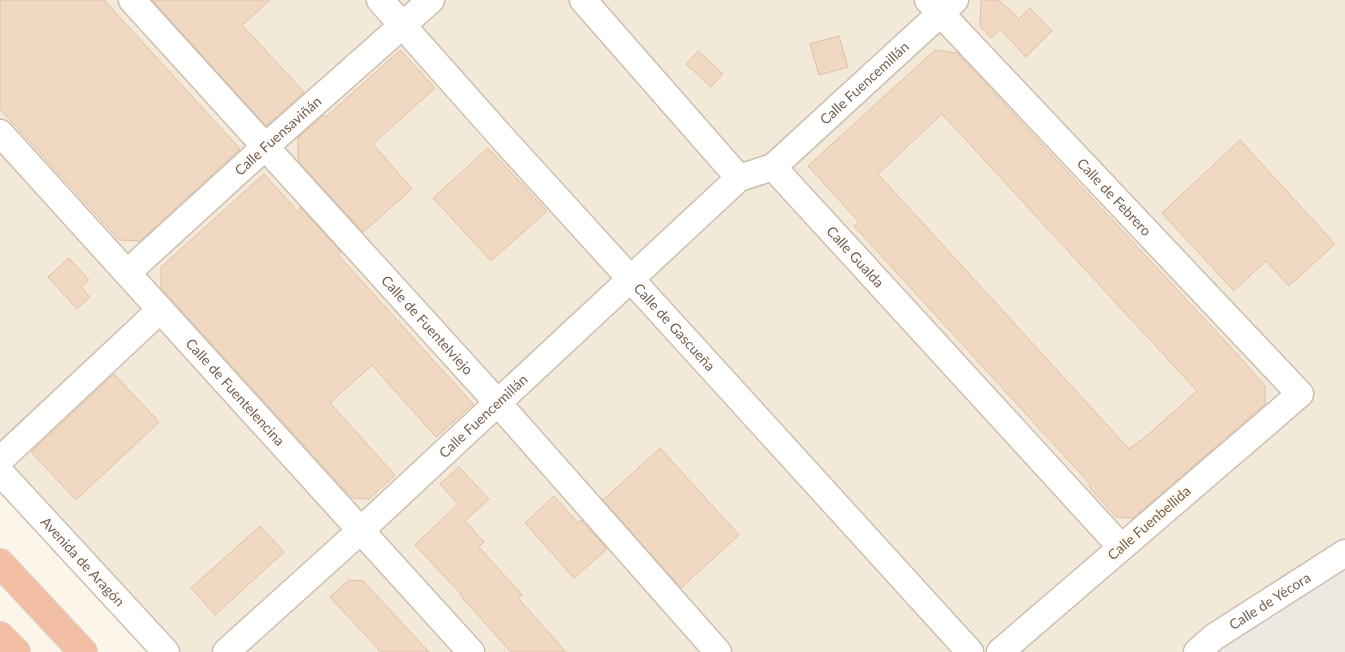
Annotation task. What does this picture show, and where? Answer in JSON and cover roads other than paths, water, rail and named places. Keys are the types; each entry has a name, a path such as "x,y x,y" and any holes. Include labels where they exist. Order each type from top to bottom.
{"highway":[{"path":"0,562 82,652"},
{"path":"0,636 16,652"},
{"path":"0,648 3,652"}],"street":[{"name":"Calle de Fuentelviejo","path":"132,0 498,403 718,652"},
{"name":"Calle de Gascueña","path":"380,0 512,149 970,652"},
{"name":"Calle Fuensaviñán","path":"127,273 431,0"},
{"path":"583,0 739,178 773,168"},
{"name":"Calle Fuencemillán","path":"773,168 941,4"},
{"name":"Calle de Febrero","path":"941,4 1300,394"},
{"name":"Calle de Fuentelencina","path":"0,133 471,652"},
{"name":"Calle Gualda","path":"773,168 1121,547"},
{"name":"Calle Fuencemillán","path":"226,652 360,531 739,178"},
{"path":"0,460 160,310"},
{"name":"Calle Fuenbellida","path":"1000,652 1300,394"},
{"name":"Avenida de Aragón","path":"0,472 166,652"},
{"name":"Calle de Yécora","path":"1197,652 1214,637 1345,553"}]}
